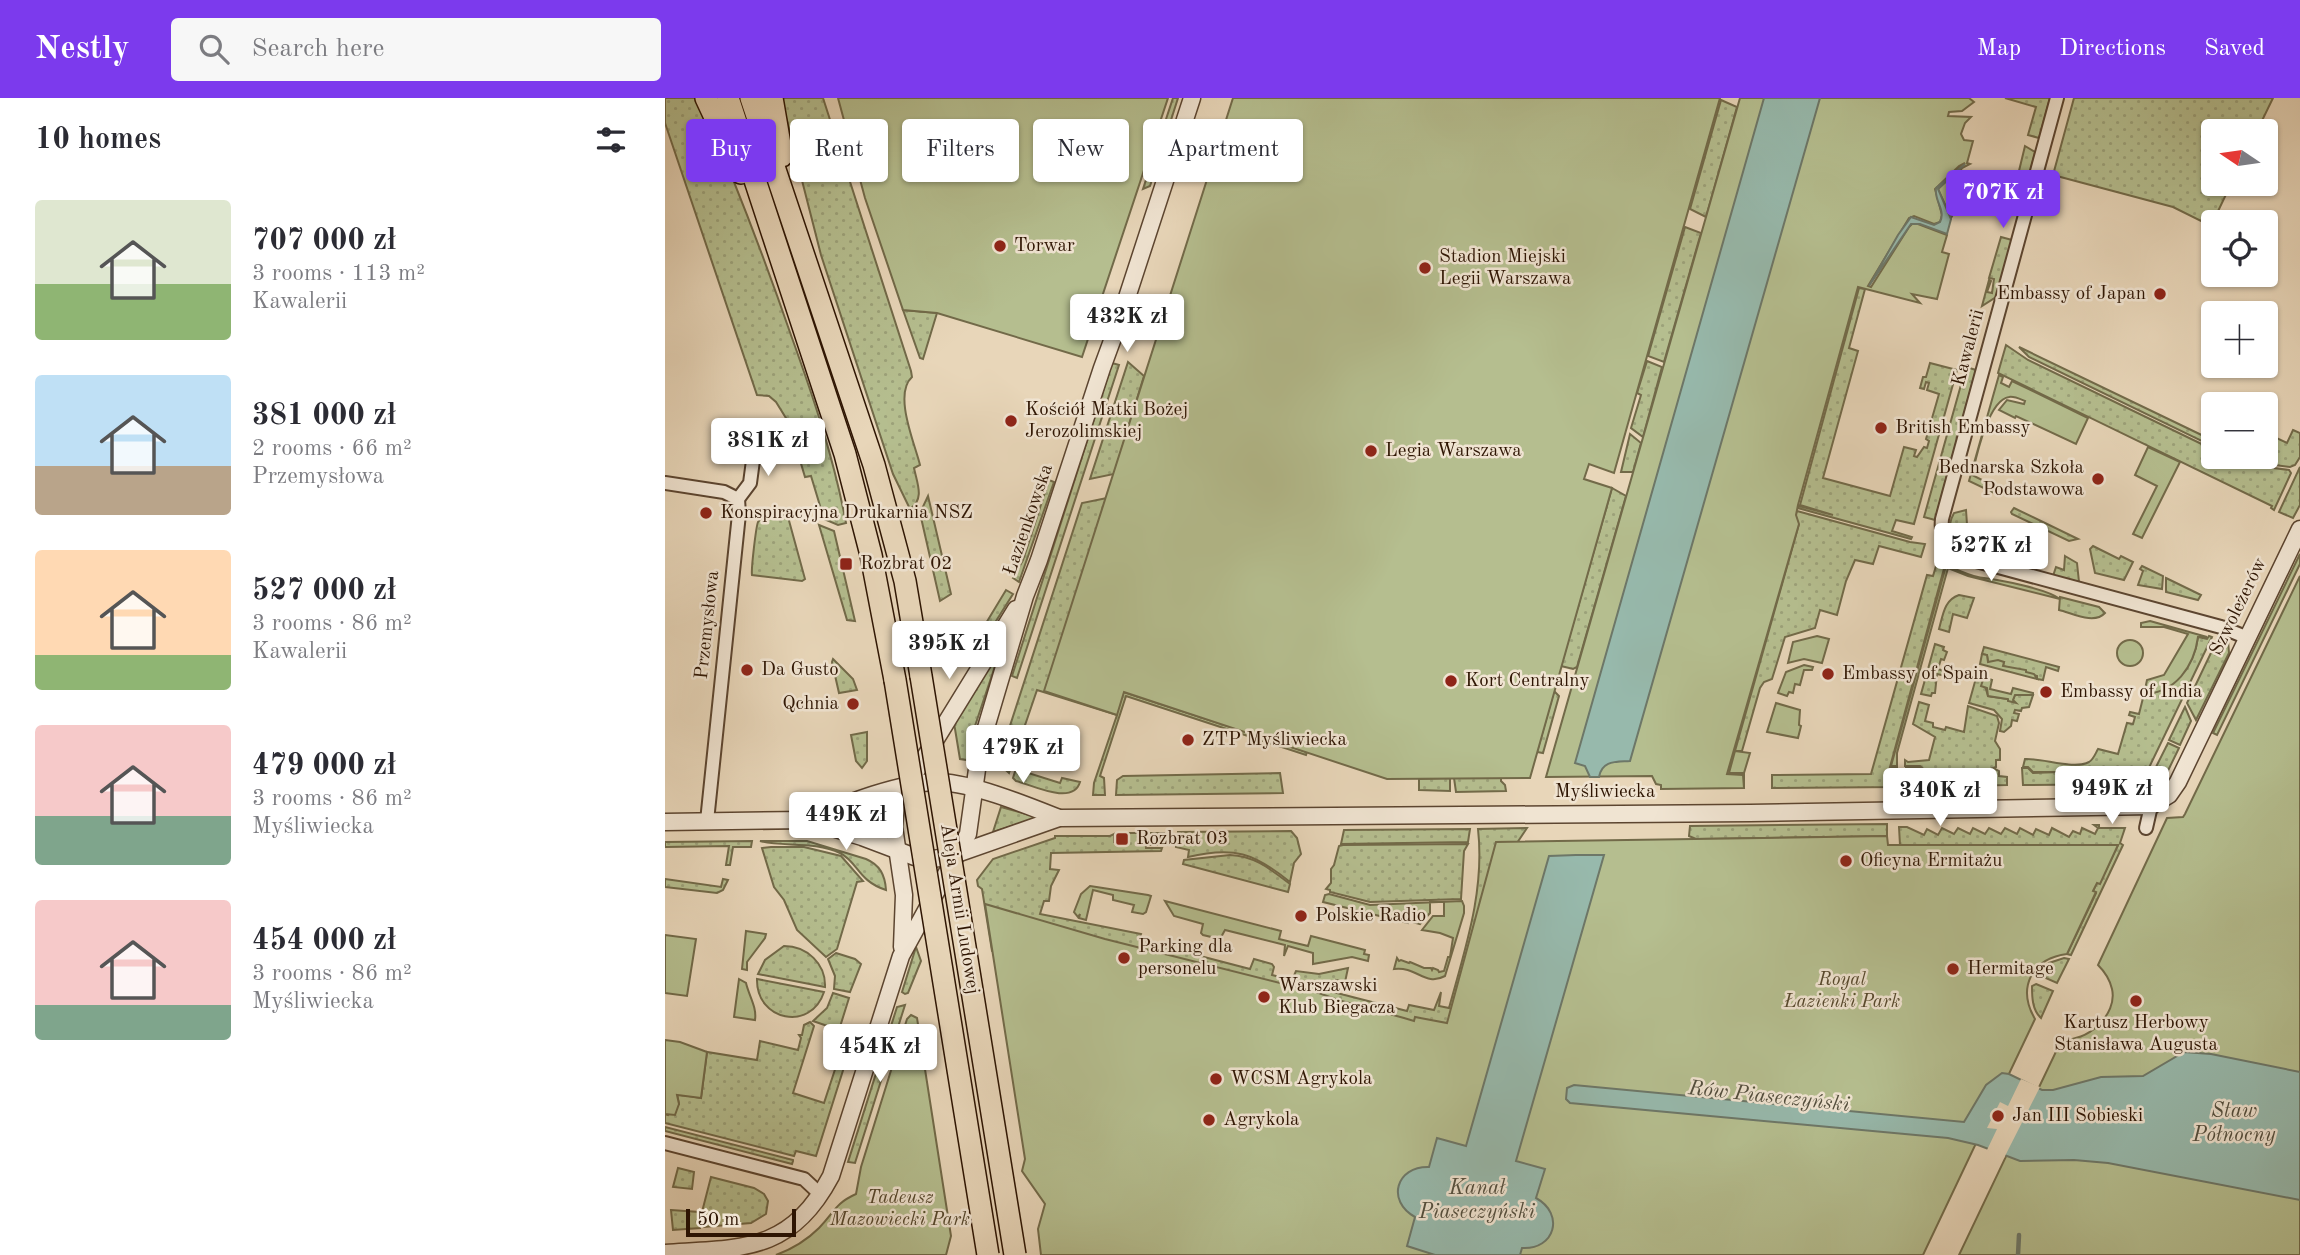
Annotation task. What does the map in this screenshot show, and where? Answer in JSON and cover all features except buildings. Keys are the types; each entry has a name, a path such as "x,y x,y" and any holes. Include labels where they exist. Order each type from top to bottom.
{"main road":[{"path":"706,98 776,240"},
{"path":"728,98 776,240"},
{"path":"751,98 801,244"},
{"path":"772,98 801,244"},
{"name":"Aleja Armii Ludowej","path":"776,240 855,490 880,596 988,1255"},
{"name":"Aleja Armii Ludowej","path":"801,244 886,506 905,581 1015,1255"}],"street":[{"name":"Łazienkowska","path":"974,790 979,747 1025,596 1039,561 1101,368 1121,319 1192,98"},
{"name":"Kawalerii","path":"2057,98 1942,519 1942,536 1950,550 1965,558 2221,627 2248,638"},
{"name":"Przemysłowa","path":"707,821 740,507 738,499 750,483 756,438"},
{"path":"665,483 724,492 738,499"},
{"name":"Szwoleżerów","path":"2151,806 2166,799 2174,790 2300,529"},
{"name":"Łazienkowska","path":"905,786 1025,596"},
{"path":"665,1253 741,1247 769,1240 794,1224 820,1194 836,1163 901,956 960,853 971,827 974,790 940,782 905,786 806,820"},
{"path":"901,956 904,895 894,811 905,786"},
{"name":"Myśliwiecka","path":"974,790 1059,818"},
{"path":"2146,828 2151,806"},
{"name":"Myśliwiecka","path":"960,853 1059,818 1749,813 2151,806"},
{"path":"665,822 806,820 915,857 933,859 960,853"},
{"path":"665,1143 804,1179 820,1194"}],"green space":[{"path":"665,98 699,98 708,119 686,119 686,182 734,182 808,384 829,452 846,523 838,525 824,519 811,476 805,477 789,423 776,402 769,396 757,395 665,123"},
{"path":"781,98 823,98 830,119 790,119 790,133"},
{"name":"Torwar","path":"838,98 1168,98 1161,119 1143,119 1143,173 1082,357 937,313 903,310 861,182 888,182 888,119 844,119"},
{"path":"1173,98 1178,98 1171,119 1166,119"},
{"name":"Legia Warszawa","path":"1233,98 1720,98 1614,473 1589,464 1584,479 1612,488 1530,778 1387,779 1124,692 1117,715 1044,691 1206,182 1303,182 1303,119 1226,119"},
{"path":"1740,98 1969,98 1974,102 1962,111 1949,112 1948,116 1971,117 1965,123 1961,134 1964,140 1973,141 1967,163 1970,164 1962,168 1955,180 1962,194 1965,194 1951,218 1938,189 1965,163 1935,189 1942,215 1940,222 1934,224 1914,216 1909,218 1868,286 1871,287 1909,227 1918,224 1947,235 1942,252 1949,254 1937,299 1912,294 1920,303 1858,287 1798,505 1796,515 1799,524 1727,774 1743,775 1744,788 1661,789 1661,785 1656,784 1652,776 1546,777"},
{"path":"2005,98 2050,98 2039,138 2028,135 2036,107"},
{"path":"2074,98 2273,98 2263,119 2201,119 2201,196 2225,196 2219,210 2201,210 2201,221 2173,207 2053,175"},
{"path":"1721,100 1737,107 1706,217 1690,209"},
{"path":"2025,146 2035,152 2029,177 2018,175"},
{"path":"802,182 850,182 911,371 905,407 920,465 914,468 919,496 910,509 893,474 821,255"},
{"path":"1145,182 1151,182 1150,186 1143,189"},
{"path":"1685,227 1701,233 1664,362 1648,356"},
{"path":"2001,237 2012,240 1996,297 1982,306 1989,280 1991,281 1987,292 1992,293 1994,279 1989,278"},
{"path":"1859,288 1865,289 1849,348 1858,351 1823,478 1890,496 1904,447 1916,450 1914,456 1917,457 1924,447 1927,448 1929,441 1926,439 1939,394 1927,390 1929,383 1926,382 1924,389 1920,388 1930,363 1957,370 1914,524 1896,520 1892,531 1912,537 1911,539 1798,508 1799,506 1833,515 1800,505"},
{"path":"903,310 937,313 923,359 920,358"},
{"path":"2006,345 2028,360 2201,444 2201,469 2278,469 2289,470 2291,473 2274,510 2272,506 1998,373"},
{"path":"2019,347 2201,435 2201,441 2029,357"},
{"path":"1647,361 1662,367 1643,437 1631,428 1641,395 1637,393"},
{"path":"1128,362 1144,376 1114,474 1090,479"},
{"path":"1112,363 1119,365 1017,678 1012,676"},
{"path":"1966,367 1976,370 1935,520 1924,517"},
{"path":"1999,375 2003,377 2001,383 2009,387 2012,381 2088,418 2076,444 1999,410 2007,400 2024,404 2025,401 2011,397 2002,401 1995,408 1984,431 1972,475 1990,484 1992,492 1969,481"},
{"path":"2293,430 2300,433 2300,457 2295,465 2290,467 2278,465 2278,439 2287,443"},
{"path":"1630,434 1641,443 1633,472 1621,472"},
{"path":"2148,447 2180,462 2142,538 2133,534 2157,486 2135,475"},
{"path":"2300,467 2300,505 2293,518 2279,512"},
{"path":"1049,480 1054,482 1019,582 1013,578 1023,560"},
{"path":"1612,488 1626,496 1577,667 1573,669 1561,666"},
{"path":"928,496 951,594 940,601 920,513"},
{"path":"1107,498 1117,690 1307,752 1306,755 1126,696 1100,776 1104,778 1105,795 1093,795 1094,783 1117,715 1037,690 1021,737 1008,732 1082,503"},
{"path":"2014,508 2078,539 2069,541 2012,514"},
{"path":"1966,510 1968,539 1965,551 1953,539 1950,524 1954,513"},
{"path":"1797,511 1925,544 1921,557 1879,546 1873,564 1855,560 1837,615 1820,610 1815,628 1785,637 1772,679 1764,682 1760,688 1742,751 1735,751 1799,524 1727,774 1744,774 1744,788 1682,785"},
{"path":"780,514 788,517 805,579 802,581 752,575 758,522 765,517"},
{"path":"819,525 834,531 855,621 847,620"},
{"path":"1971,525 2003,541 2003,547 1972,540"},
{"path":"2093,546 2119,559 2121,556 2133,562 2124,580 2095,573 2090,549"},
{"path":"2300,554 2300,564 2217,735 2213,733"},
{"path":"1939,556 1953,567 1945,565 1890,767 1897,767 1897,787 1772,788 1772,775 1871,774 1927,575 1933,576"},
{"path":"2065,556 2077,563 2079,582 2053,576 2056,567 2064,570"},
{"path":"1946,566 1975,577 2035,588 2060,599 1968,576 1948,568 1897,753 1897,766 1891,766"},
{"path":"2142,566 2163,576 2162,589 2138,585"},
{"path":"2300,576 2300,1255 1959,1255 2062,1039 2081,1037 2090,1032 2110,1008 2112,989 2107,976 2098,965 2167,818 2183,817 2185,814"},
{"path":"2166,578 2201,595 2198,600 2166,592"},
{"path":"1006,590 1013,594 974,656 974,643"},
{"path":"1959,595 1974,598 1967,618 1953,614 1949,632 1939,629 1947,604"},
{"path":"2060,597 2099,607 2105,613 2089,618 2059,610"},
{"path":"2150,621 2207,637 2198,637 2187,668 2174,683 2165,689 2144,694 2147,680 2164,675 2188,634 2164,627 2141,627 2141,623"},
{"path":"2220,634 2228,640 2229,653 2196,720 2187,703"},
{"path":"1817,636 1829,639 1822,663 1804,659 1788,663 1793,642"},
{"path":"2198,637 2207,639 2212,637 2144,778 2130,784 2023,785 2022,768 2028,768 2033,773 2060,772 2033,772 2028,767 2023,767 2025,759 2075,765 2089,762 2098,749 2118,754 2127,723 2133,724 2135,717 2129,715 2130,712 2139,714 2144,694 2164,689 2173,683 2192,658"},
{"path":"2130,640 2139,644 2143,653 2139,662 2130,666 2121,662 2117,653 2121,644"},
{"path":"1935,644 1944,647 1943,650 1947,652 1938,669 1947,672 1946,676 1937,674 1935,693 1931,696 1921,694"},
{"path":"1984,647 2059,667 2058,671 2046,667 2043,680 2037,679 2037,676 2003,666 2004,662 1988,662 1987,655 1982,654"},
{"path":"1001,648 971,738 967,760 960,759 954,723"},
{"path":"1982,654 1987,655 1988,662 2004,662 2003,666 2026,670 2037,679 1980,664"},
{"path":"833,659 853,679 857,690 839,693"},
{"path":"1804,665 1813,667 1812,670 1804,670 1800,685 1795,684 1793,693 1789,692 1787,696 1778,693 1786,672"},
{"path":"1977,675 1992,680 1990,689 2011,694 2013,688 2033,695 2015,695 2013,700 2016,703 1988,696 1987,688 1981,686 1983,680 1976,678"},
{"path":"1976,678 1983,679 1988,696 2013,700 2015,695 2033,695 2029,707 2022,708 2021,711 2015,710 2014,713 2019,714 2017,721 2012,720 2011,726 2004,732 2000,731 2002,719 1994,710 1969,703"},
{"path":"1554,691 1559,696 1543,753 1537,752"},
{"path":"1919,702 1929,705 1925,721 1933,723 1933,727 1945,730 1946,727 1964,732 1968,706 1997,716 1999,723 1995,741 2000,749 2000,760 1996,760 1996,767 1993,768 1999,771 1999,776 2007,777 2007,785 1905,787 1906,768 1920,767 1927,774 1988,773 1927,772 1920,766 1905,766 1905,760 1929,760 1935,737 1913,724"},
{"path":"1776,703 1800,710 1801,726 1798,738 1767,732"},
{"path":"2185,707 2191,721 2180,745 2169,740"},
{"path":"867,732 867,761 862,768 856,761 851,735"},
{"path":"1005,741 1018,745 1009,773 998,763"},
{"path":"2168,743 2179,748 2163,781 2152,775"},
{"path":"1735,751 1750,753 1744,773 1729,773"},
{"path":"1020,756 1027,758 1025,772 1060,783 1062,778 1080,782 1076,789 1061,793 1016,781 1013,778"},
{"path":"1280,773 1283,793 1116,795 1117,780 1123,776"},
{"path":"1450,778 1450,791 1419,790 1419,779"},
{"path":"1454,778 1501,778 1506,791 1456,792"},
{"path":"869,806 870,831 828,819 828,818"},
{"path":"1001,807 1037,817 1037,818 993,832"},
{"path":"1887,824 1887,836 1696,839 1689,836 1690,826"},
{"path":"2094,825 2099,825 2099,828 2125,828 2120,843 2123,845 2071,955 2067,954 2096,893 2093,891 2097,882 2100,883 2118,845 1900,845 1899,827 1907,827 1924,835 1927,829 1938,835 1942,828 1954,834 1958,828 1970,834 1973,828 1985,834 1989,828 2001,834 2005,828 2017,834 2020,828 2033,835 2036,829 2049,835 2052,828 2069,837 2073,831 2080,834 2082,828 2095,834 2098,828"},
{"path":"1527,828 1517,843 1460,1022 1428,1028 992,951 982,889 977,880 993,859 1055,836 1114,834 1114,842 1129,842 1128,833 1164,833 1162,845 1146,845 1146,848 1162,848 1161,851 1051,853 1050,869 1059,870 1051,886 1049,901 1044,901 1040,914 1141,934 1139,940 1250,969 1254,959 1272,964 1272,975 1292,980 1296,971 1319,974 1348,968 1345,982 1336,980 1333,992 1407,1011 1409,1005 1434,1010 1441,992 1439,1006 1449,1008 1467,942 1479,875 1478,829"},
{"path":"1470,829 1468,842 1341,844 1344,830"},
{"path":"1291,831 1297,838 1301,854 1294,863 1290,882 1265,864 1243,854 1218,852 1188,857 1189,850 1176,847 1178,832"},
{"name":"Royal Łazienki Park","path":"1887,836 1888,845 2118,845 2100,884 2097,883 2093,891 2096,892 2067,954 2044,962 2031,977 2027,996 2035,1019 1923,1255 1041,1255 1038,1229 1045,1204 1022,1171 1025,1159 985,904 1105,939 1316,992 1414,1021 1415,1017 1447,1023 1496,842"},
{"path":"752,841 751,847 733,847 730,865 726,865 729,846 665,847 665,842"},
{"path":"760,841 807,841 866,859 881,871 886,890 870,882 846,857 830,849"},
{"path":"1468,844 1464,851 1461,899 1370,902 1326,889 1331,883 1331,869 1339,846"},
{"path":"804,847 841,856 863,881 857,882 837,949 826,957 797,930 784,900 774,887 762,848"},
{"path":"1230,855 1247,858 1269,868 1290,884 1288,892 1183,864 1184,860"},
{"path":"665,879 721,887 723,879 728,880 723,890 717,893 665,887"},
{"path":"1090,886 1151,896 1143,914 1132,912 1134,905 1113,900 1113,895 1093,890 1086,920 1079,918 1080,914 1078,917 1074,912 1081,894"},
{"path":"1325,895 1370,905 1430,902 1430,913 1420,924 1408,923 1323,902"},
{"path":"1165,901 1281,931 1279,939 1308,946 1311,936 1365,950 1364,954 1369,955 1368,961 1352,957 1313,964 1313,953 1288,946 1284,956 1285,945 1225,930 1220,939 1203,935 1203,924 1174,916"},
{"path":"1462,901 1464,906 1445,976 1432,979 1409,970 1394,969 1397,958 1399,961 1424,968 1444,971 1450,957 1453,938 1422,930 1433,916 1444,916 1444,902 1439,902"},
{"path":"746,931 766,934 747,962 747,970 742,969"},
{"path":"665,935 696,939 687,996 665,993"},
{"path":"784,946 800,949 819,964 825,987 758,974 765,960"},
{"path":"916,947 921,961 908,993 905,994 902,992"},
{"path":"836,953 855,959 861,964 850,992 834,989 835,976 828,959"},
{"path":"2069,959 2057,983 2039,975 2038,972 2049,963"},
{"path":"739,979 746,983 754,1006 755,1020 734,1017"},
{"path":"757,979 824,992 817,1005 808,1013 797,1017 785,1016 774,1012 765,1004 759,993"},
{"path":"2036,984 2053,991 2041,1018 2032,998 2032,986"},
{"path":"833,993 849,998 839,1030 813,1021 827,1008"},
{"path":"905,1005 855,1163 848,1162 897,1007"},
{"name":"Tadeusz Mazowiecki Park","path":"911,1015 917,1018 951,1236 946,1255 776,1255 809,1236 839,1205 856,1194 861,1167 907,1019"},
{"path":"810,1022 814,1026 793,1093 824,1103 844,1042 851,1045 816,1156 796,1151 794,1156 665,1123 665,1114 668,1115 679,1104 677,1094 701,1098 707,1052 757,1060 760,1041 798,1050 801,1038 799,1035 802,1035 804,1025"},
{"path":"665,1040 680,1042 707,1052 701,1098 677,1095 679,1104 675,1115 665,1114"},
{"path":"665,1127 793,1161 792,1164 665,1131"},
{"path":"678,1168 694,1172 692,1189 673,1187"},
{"path":"711,1177 754,1188 764,1194 768,1201 766,1214 751,1223 704,1227 703,1208"},
{"path":"671,1210 699,1212 700,1228 673,1230"}],"water":[{"path":"1764,98 1820,98 1630,761 1610,763 1603,767 1599,777 1590,777 1585,766 1575,763"},
{"path":"1965,164 1938,189 1951,219 1947,234 1920,224 1911,224 1869,286 1911,217 1934,225 1940,222 1942,213 1936,188"},
{"name":"Kanał Piaseczyński","path":"1604,855 1516,1161 1545,1169 1536,1198 1551,1213 1553,1221 1549,1237 1533,1247 1522,1248 1520,1255 1435,1255 1407,1246 1415,1217 1400,1202 1399,1186 1402,1178 1409,1172 1429,1167 1437,1138 1466,1146 1549,856"},
{"name":"Staw Północny","path":"2184,1052 2211,1054 2300,1072 2300,1200 2108,1163 2074,1160 2020,1161 1978,1145 1948,1138 1570,1103 1566,1099 1567,1088 1574,1085 1964,1122 1986,1085 2002,1073 2042,1090 2053,1090 2101,1077 2143,1076"}],"pier":[{"path":"2021,1079 2040,1087 2004,1158 1987,1150 1997,1129 1987,1128 2000,1102 2008,1106"}],"waterway":[{"path":"2018,1255 2019,1235"}],"place":[{"name":"Torwar","path":"1000,246"},
{"name":"Stadion Miejski Legii Warszawa","path":"1425,268"},
{"name":"Embassy of Japan","path":"2160,294"},
{"name":"Kościół Matki Bożej Jerozolimskiej","path":"1011,421"},
{"name":"British Embassy","path":"1881,428"},
{"name":"Legia Warszawa","path":"1371,451"},
{"name":"Bednarska Szkoła Podstawowa","path":"2098,479"},
{"name":"Konspiracyjna Drukarnia NSZ","path":"706,513"},
{"name":"Rozbrat 02","path":"846,564"},
{"name":"Da Gusto","path":"747,670"},
{"name":"Embassy of Spain","path":"1828,674"},
{"name":"Kort Centralny","path":"1451,681"},
{"name":"Embassy of India","path":"2046,692"},
{"name":"Qchnia","path":"853,704"},
{"name":"ZTP Myśliwiecka","path":"1188,740"},
{"name":"Rozbrat 03","path":"1122,839"},
{"name":"Oficyna Ermitażu","path":"1846,861"},
{"name":"Polskie Radio","path":"1301,916"},
{"name":"Parking dla personelu","path":"1124,958"},
{"name":"Hermitage","path":"1953,969"},
{"name":"Warszawski Klub Biegacza","path":"1264,997"},
{"name":"Kartusz Herbowy Stanisława Augusta","path":"2136,1001"},
{"name":"WCSM Agrykola","path":"1216,1079"},
{"name":"Jan III Sobieski","path":"1998,1116"},
{"name":"Agrykola","path":"1209,1120"}],"water label":[{"name":"Rów Piaseczyński","path":"1769,1097"}]}
